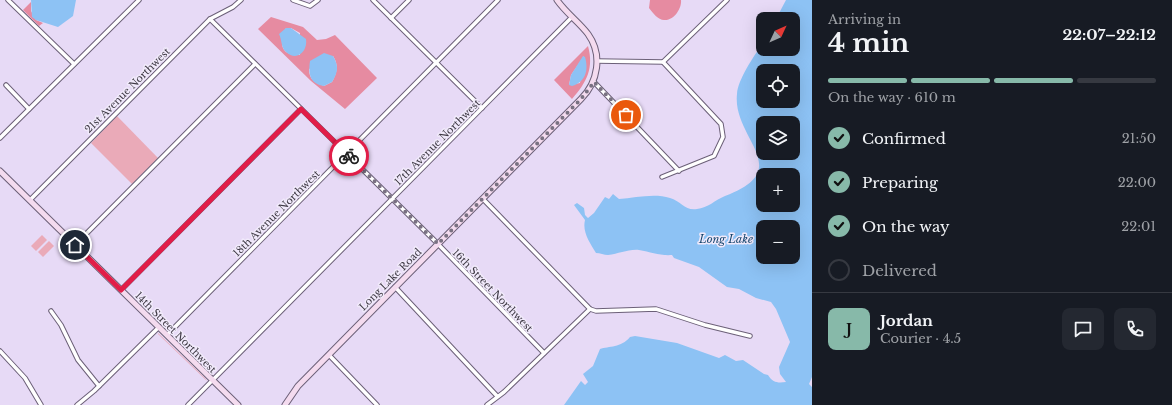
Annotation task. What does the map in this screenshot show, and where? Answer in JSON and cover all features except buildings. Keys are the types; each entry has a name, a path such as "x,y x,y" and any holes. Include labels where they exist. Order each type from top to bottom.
{"street":[{"path":"8,0 74,64"},
{"path":"0,138 139,0"},
{"name":"21st Avenue Northwest","path":"30,200 210,19 233,7 242,0"},
{"path":"293,0 312,6 318,0"},
{"path":"373,0 482,108"},
{"path":"391,18 409,0"},
{"name":"18th Avenue Northwest","path":"167,335 498,0"},
{"name":"Long Lake Road","path":"285,405 294,390 581,99 594,82 597,60 591,39 557,0"},
{"path":"663,62 727,0"},
{"name":"17th Avenue Northwest","path":"188,405 572,17"},
{"name":"16th Street Northwest","path":"210,19 438,244 544,354"},
{"path":"597,60 663,62 720,121 723,128 723,137 714,156 662,177"},
{"path":"75,245 255,64"},
{"path":"594,82 679,171"},
{"path":"6,85 29,109"},
{"path":"121,290 301,109"},
{"name":"14th Street Northwest","path":"0,171 238,405"},
{"path":"483,199 590,309 596,311 656,309 705,325 750,336"},
{"path":"395,287 497,396"},
{"path":"487,405 504,392 590,309"},
{"path":"51,311 61,325 78,360 99,386"},
{"path":"77,405 99,386 158,327"},
{"path":"1,354 25,378 41,405"},
{"path":"329,355 377,405"}],"shaded area":[{"path":"650,0 681,0 681,3 679,10 674,16 668,20 662,20 658,18 649,8"},
{"path":"31,2 31,11 36,20 43,23 39,26 23,10"},
{"path":"271,17 303,27 317,40 326,39 335,35 377,78 345,109 311,81 258,29","holes":["286,28 291,28 300,33 300,55 288,53 283,48 282,39","333,56 337,66 332,82 324,86 315,82 310,76 309,69"]},
{"path":"588,46 590,54 590,68 582,87 572,99 554,80","holes":["584,56 580,83 569,85 571,75"]},
{"path":"117,116 158,158 132,184 91,143"},
{"path":"42,235 47,240 36,251 31,246"},
{"path":"49,241 54,246 43,257 38,252"},
{"path":"158,334 205,378 207,381"}],"water":[{"path":"31,0 76,0 73,16 58,27 36,20 32,17"},
{"name":"Long Lake","path":"786,0 812,0 812,377 809,384 812,387 812,405 564,405 581,381 585,385 588,382 583,374 593,366 600,349 619,345 630,337 635,336 677,343 719,358 725,355 736,361 743,360 764,374 768,375 774,381 786,382 780,374 779,367 790,342 776,309 771,302 756,298 739,289 727,287 699,267 674,258 672,255 639,250 608,255 596,253 586,233 584,224 585,220 574,205 577,203 584,208 585,215 588,218 594,213 605,197 609,199 613,194 619,199 651,196 670,198 689,209 697,209 708,206 746,186 756,176 756,212 800,212 800,168 758,168 758,160 800,160 800,116 756,116 756,152 743,125 738,110 738,88 756,53 756,56 800,56 800,12 780,12"},
{"path":"286,28 291,28 306,39 305,48 301,54 294,56 290,55 283,48 279,34"},
{"path":"324,53 333,56 337,69 336,75 332,82 324,86 313,81 309,70 310,61"},
{"path":"583,56 585,57 586,62 585,75 580,82 572,86 569,85 571,75"}],"way so far":[{"path":"349,156 438,244 586,94 594,82 626,115"}],"route":[{"path":"75,245 121,290 301,109 349,156"}]}
